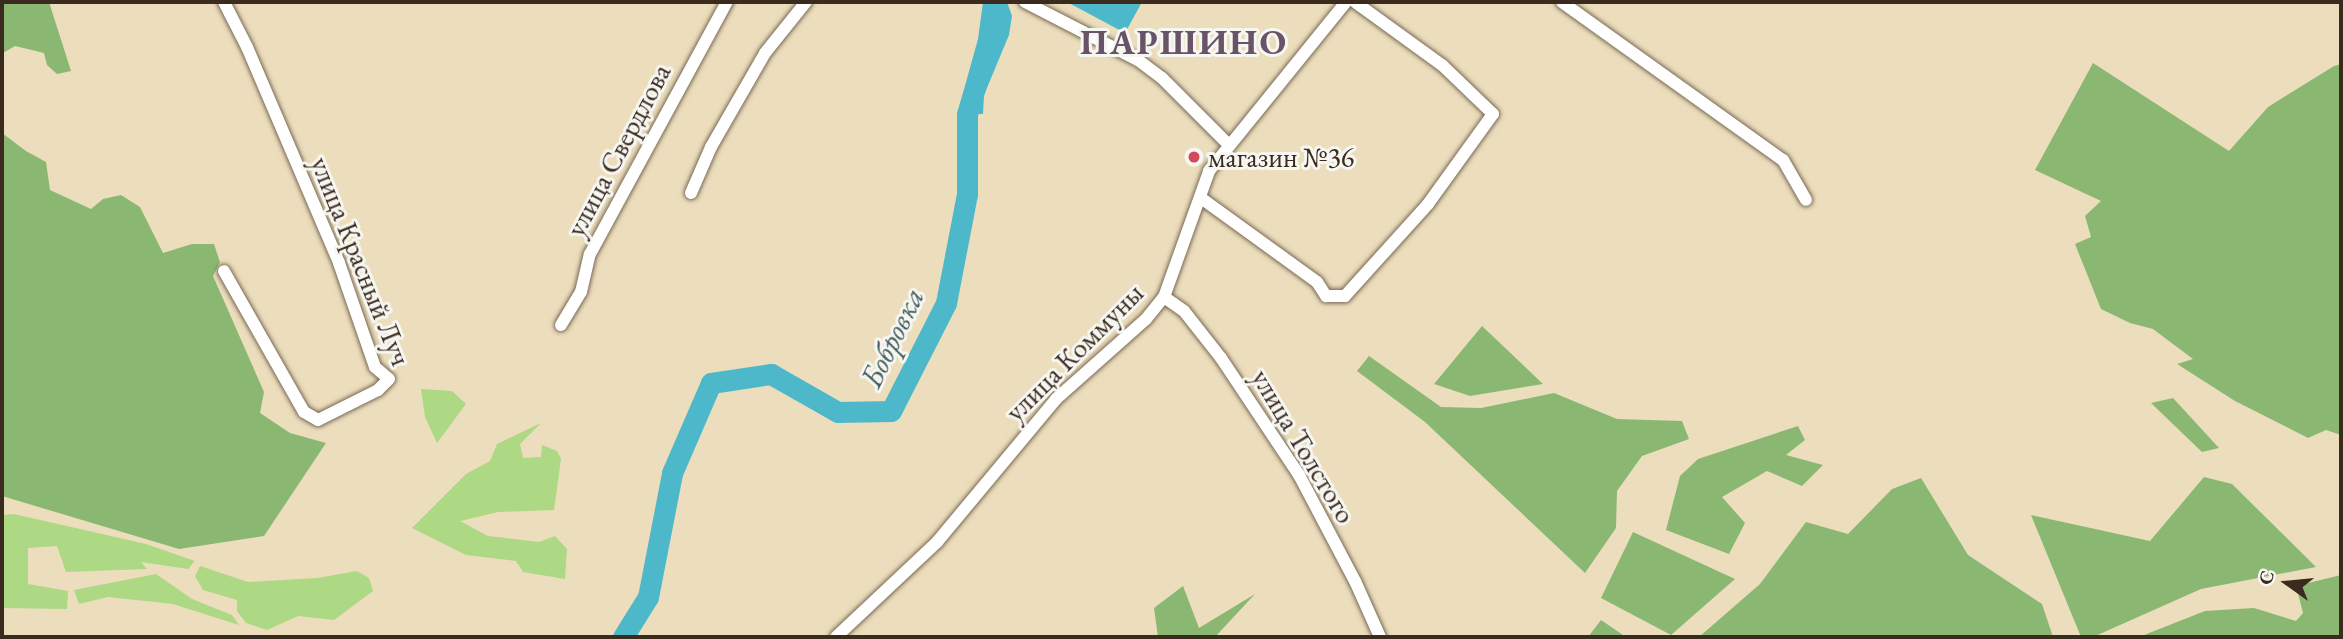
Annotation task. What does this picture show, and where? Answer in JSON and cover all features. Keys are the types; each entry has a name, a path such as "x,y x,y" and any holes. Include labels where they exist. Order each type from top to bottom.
{"street":[{"name":"улица Красный Луч","path":"224,2 247,47 357,307 375,367 388,379 378,390 318,420 304,412 224,271"},
{"name":"улица Свердлова","path":"561,325 581,292 590,254 727,2"},
{"path":"691,193 711,147 765,53 806,2"},
{"path":"1025,2 1138,60 1162,78 1229,145"},
{"name":"улица Коммуны","path":"836,637 937,542 1056,399 1146,319 1164,297 1209,171 1346,2"},
{"path":"1201,198 1317,282 1326,296 1345,296 1428,204 1493,114 1442,65 1355,2"},
{"path":"1562,2 1783,160 1806,200"},
{"name":"улица Толстого","path":"1164,297 1184,311 1221,358 1299,475 1356,581 1380,637"}],"green space":[{"path":"49,2 71,71 57,74 47,65 44,53 15,46 3,53 2,4"},
{"path":"2093,63 2229,151 2268,107 2341,64 2341,435 2326,430 2308,438 2235,401 2177,364 2193,359 2153,329 2130,323 2101,309 2075,244 2091,237 2085,216 2101,201 2035,170"},
{"path":"2,133 46,162 50,190 91,209 103,199 121,195 140,207 163,253 192,244 214,244 220,262 213,276 264,392 260,413 290,433 326,443 264,536 179,549 2,496"},
{"path":"1482,326 1543,384 1470,396 1434,384"},
{"path":"1369,356 1441,407 1481,408 1554,393 1617,419 1682,421 1689,439 1642,456 1617,491 1616,528 1585,573 1425,422 1357,371"},
{"path":"421,389 452,391 466,404 437,443 425,417"},
{"path":"2173,398 2219,448 2202,452 2151,403"},
{"path":"541,423 520,444 523,458 541,457 542,445 557,451 561,459 554,510 498,512 460,521 488,536 539,542 555,536 567,549 565,579 523,572 516,561 466,555 412,528 466,474 490,461 497,444"},
{"path":"1798,426 1805,440 1786,455 1823,465 1802,486 1767,471 1722,497 1745,523 1729,554 1666,530 1680,476 1698,459"},
{"path":"2204,477 2232,484 2316,567 2201,589 2093,637 2081,637 2031,515 2150,541"},
{"path":"1921,478 1968,555 2042,604 2053,637 1699,637 1760,584 1806,522 1848,534 1892,489"},
{"path":"14,514 146,544 195,561 188,569 141,562 147,569 66,572 57,546 28,548 28,584 68,591 67,609 2,608 2,515"},
{"path":"1633,532 1735,579 1671,635 1601,598"},
{"path":"200,566 248,582 317,578 357,571 369,578 373,591 334,620 298,616 267,630 246,623 237,611 237,600 203,590 195,576"},
{"path":"156,574 192,599 232,615 239,625 173,604 108,597 79,604 74,590"},
{"path":"2341,575 2341,637 2139,637 2205,611 2254,608 2296,621 2303,613 2296,586"},
{"path":"1183,586 1199,628 1255,594 1215,637 1158,637 1154,608"},
{"path":"1601,620 1626,637 1588,637"}],"water":[{"path":"983,2 1007,2 1012,16 1009,35 984,95 983,114 967,114 958,111 978,39"},
{"path":"1067,2 1142,2 1125,33"}],"waterway":[{"name":"Бобровка","path":"623,637 648,597 672,473 711,383 771,374 838,412 891,411 946,303 967,194 967,114 975,87"}],"place":[{"name":"магазин №36","path":"1194,157"}],"district":[{"name":"ПАРШИНО","path":"1184,42"}]}
